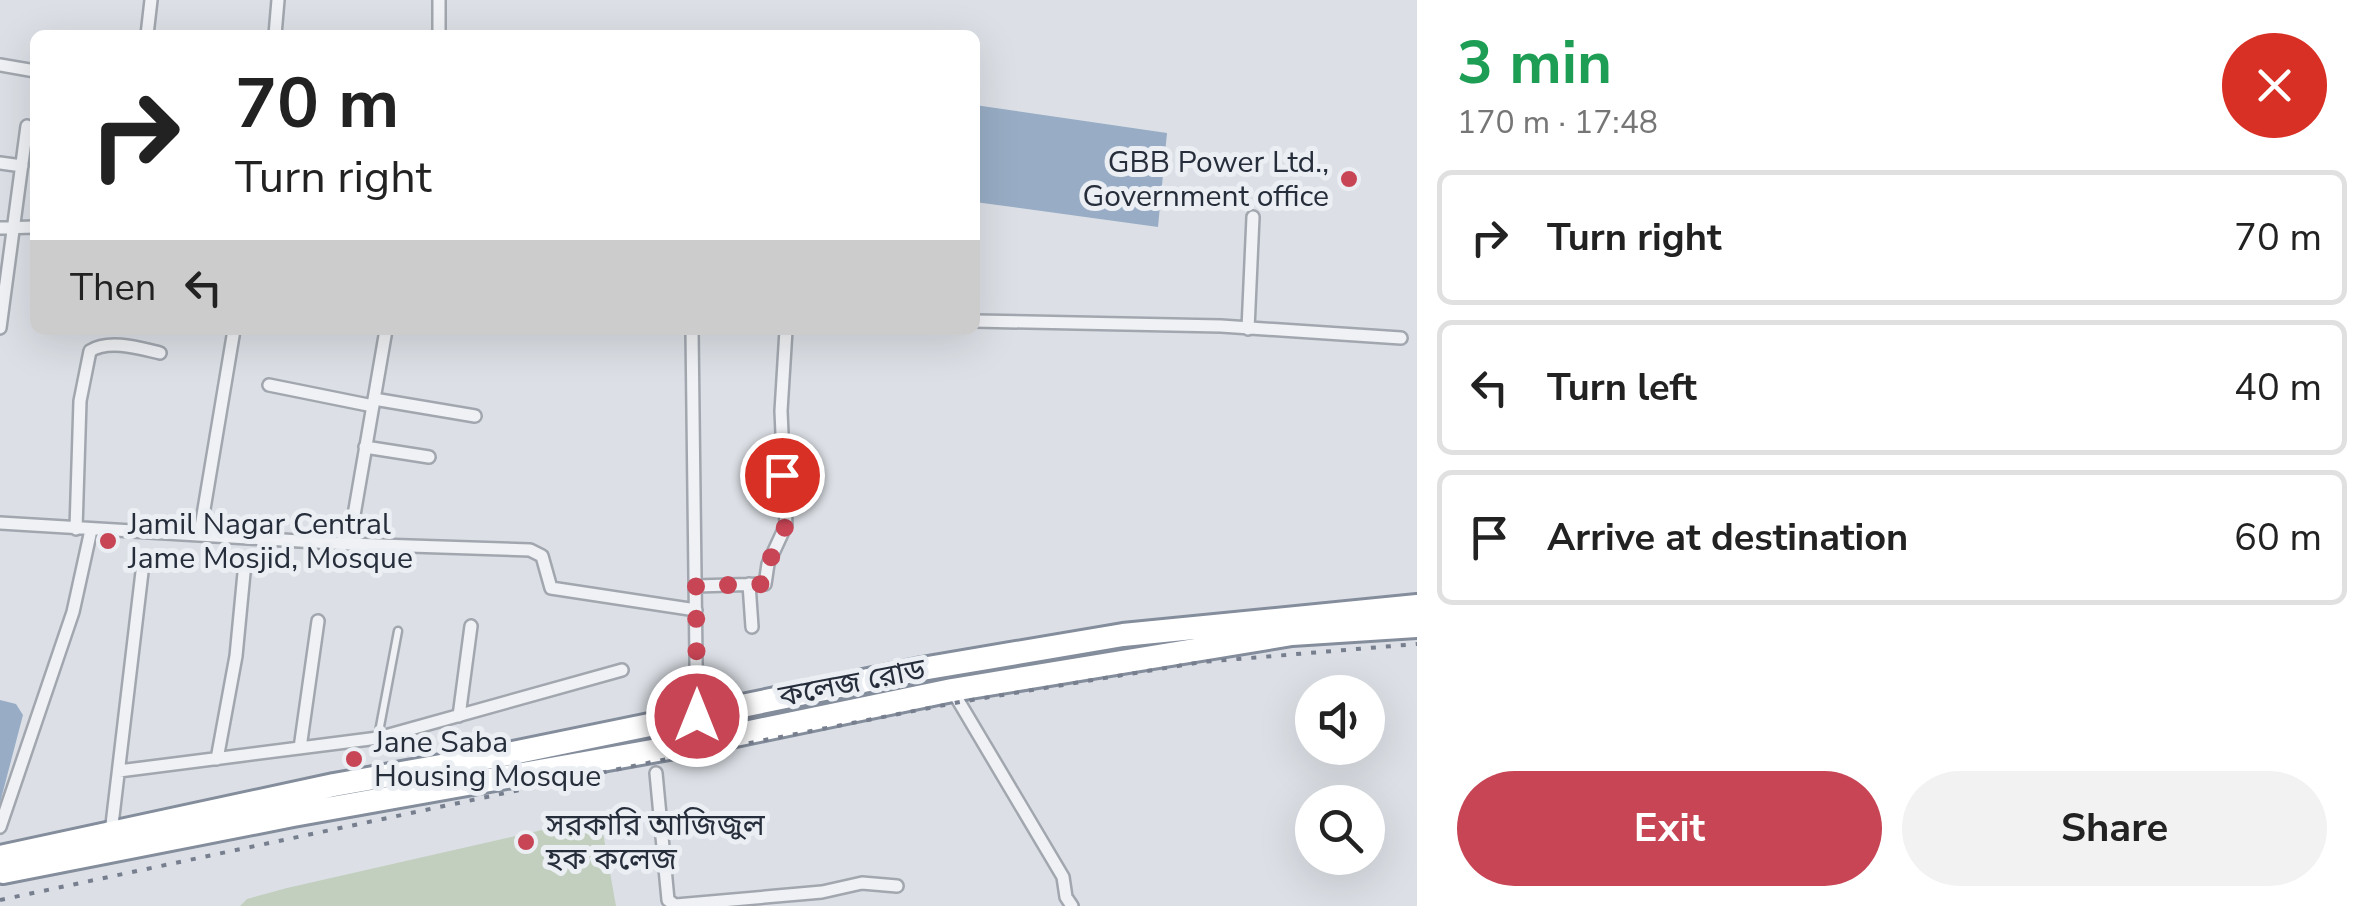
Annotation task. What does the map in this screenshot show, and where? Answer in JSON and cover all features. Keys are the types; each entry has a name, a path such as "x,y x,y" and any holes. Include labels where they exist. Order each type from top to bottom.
{"highway":[{"name":"কলেজ রোড","path":"0,857 334,785 503,755 903,673 1123,635 1417,606"},
{"name":"কলেজ রোড","path":"0,872 293,814 697,743 952,690 1292,634 1417,626"}],"street":[{"path":"148,30 151,0"},
{"path":"275,30 278,0"},
{"path":"439,30 440,0"},
{"path":"0,64 30,70"},
{"path":"0,328 27,126"},
{"path":"0,163 22,166"},
{"path":"1248,329 1253,217"},
{"path":"0,228 30,227"},
{"path":"980,321 1401,338"},
{"path":"200,534 233,335"},
{"path":"349,544 385,335"},
{"path":"692,335 697,743"},
{"path":"696,586 765,584 768,564 786,525 781,412 786,335"},
{"path":"76,529 80,401 90,351 98,346 134,346 160,354"},
{"path":"269,385 474,416"},
{"path":"365,447 429,457"},
{"path":"0,523 349,544 530,550 542,556 551,588 696,610"},
{"path":"0,827 73,612 91,530"},
{"path":"112,833 142,572"},
{"path":"218,759 236,656 244,573"},
{"path":"750,584 752,628"},
{"path":"300,748 318,622"},
{"path":"458,716 471,626"},
{"path":"119,771 378,738 622,670"},
{"path":"952,690 1062,877 1072,906"},
{"path":"656,774 668,900 676,905 822,892 862,883 897,886"}],"lane":[{"path":"378,738 398,632"}],"green space":[{"path":"586,820 598,824 603,833 616,906 240,906 247,899 287,888"}],"water":[{"path":"980,106 1167,133 1158,227 980,203"},
{"path":"0,700 16,704 23,715 0,803"}],"railway":[{"path":"0,900 652,762 960,702 1202,662 1417,644"}],"place":[{"name":"GBB Power Ltd., Government office","path":"1349,179"},
{"name":"Jamil Nagar Central Jame Mosjid, Mosque","path":"108,541"},
{"name":"Jane Saba Housing Mosque","path":"354,759"},
{"name":"সরকারি আজিজুল হক কলেজ","path":"526,842"}],"route":[{"path":"697,716 696,586 765,584 768,564 786,525 782,475"}]}
